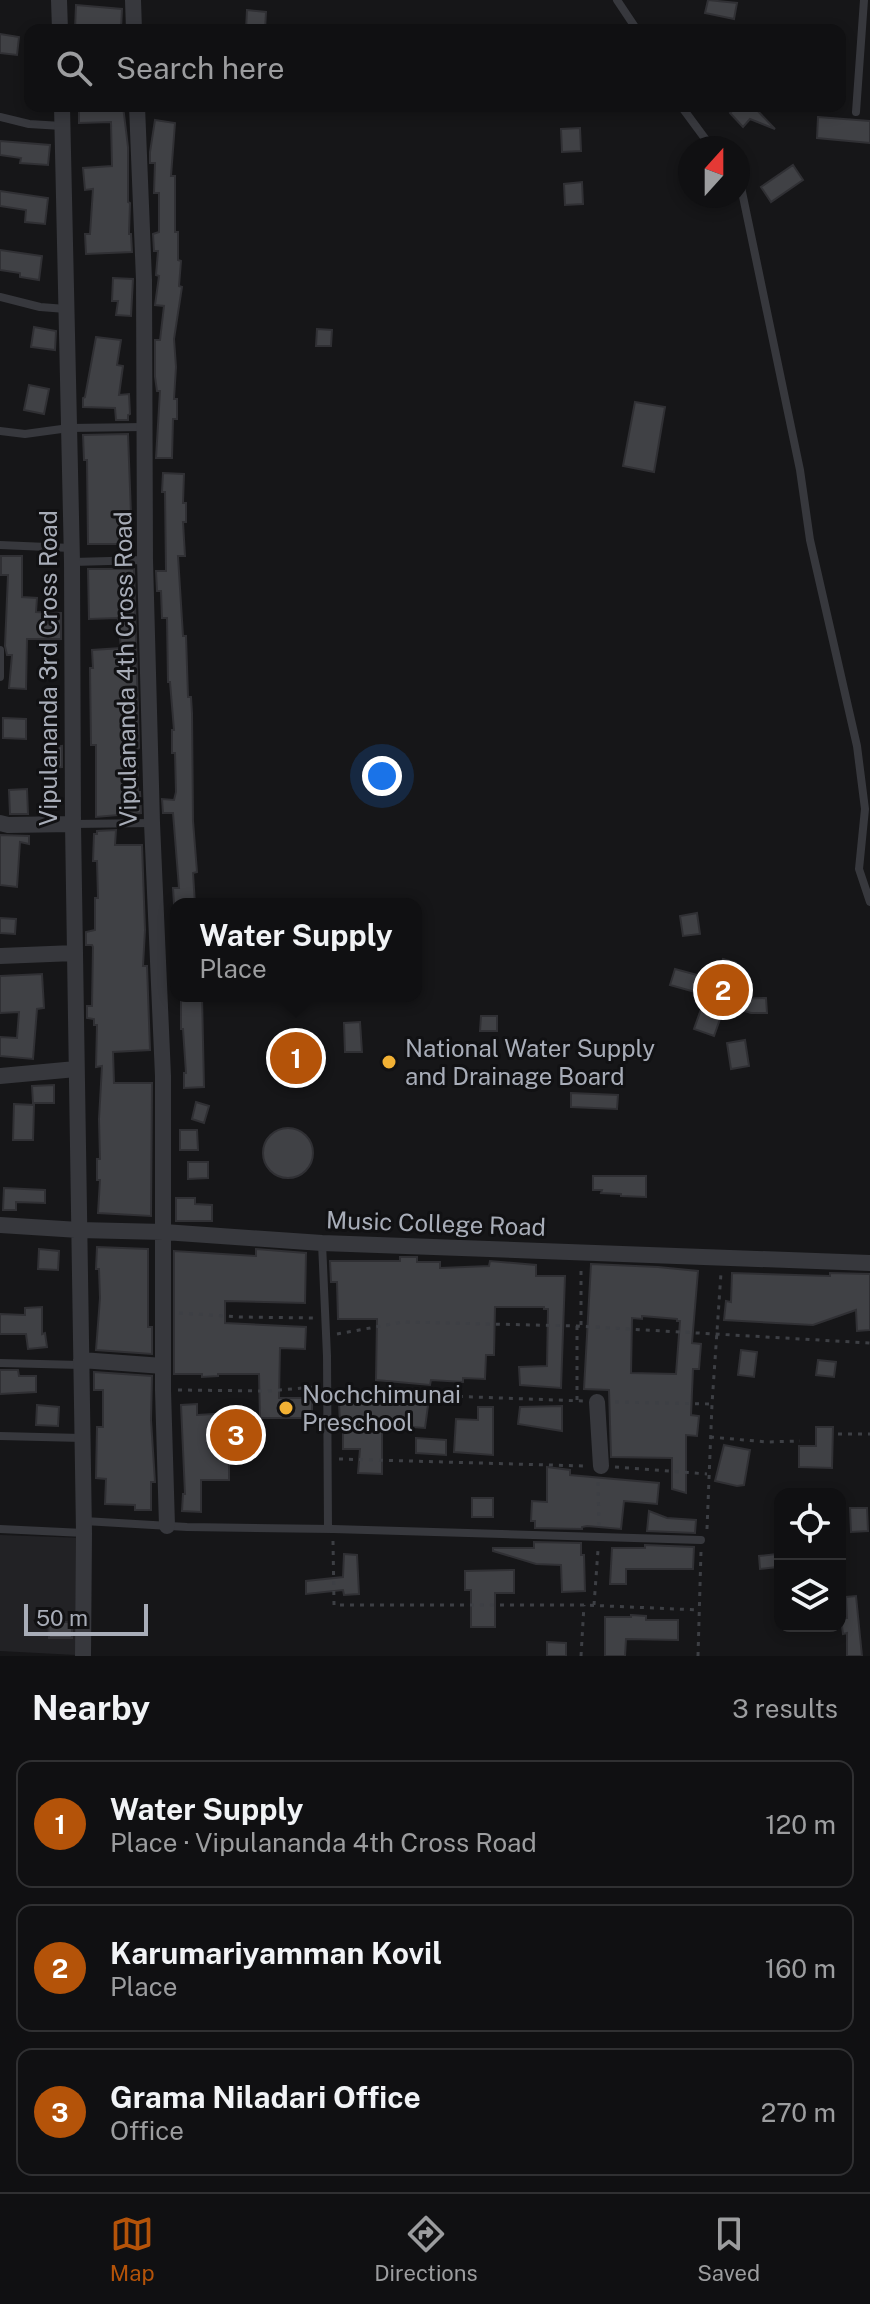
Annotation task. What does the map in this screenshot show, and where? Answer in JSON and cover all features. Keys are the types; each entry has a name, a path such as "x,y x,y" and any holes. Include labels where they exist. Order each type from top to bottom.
{"street":[{"path":"59,0 60,24"},
{"path":"133,0 134,24"},
{"name":"Vipulananda 3rd Cross Road","path":"62,112 72,555 83,1656"},
{"name":"Vipulananda 4th Cross Road","path":"137,112 144,280 145,560 152,823 163,1076 163,1390 167,1526"},
{"path":"0,823 73,824"},
{"path":"0,956 75,953"},
{"path":"0,1076 76,1069"},
{"name":"Music College Road","path":"0,1225 322,1243 870,1263"},
{"path":"81,1362 163,1366"},
{"path":"597,1402 601,1466"}],"lane":[{"path":"617,0 633,24"},
{"path":"856,112 864,0"},
{"path":"685,112 703,136"},
{"path":"0,117 29,124 62,126"},
{"path":"745,208 797,455 810,540 857,746 865,809 859,869 870,902"},
{"path":"0,297 40,307 68,309"},
{"path":"0,431 25,434 69,428 144,427"},
{"path":"0,545 72,555 145,560"},
{"path":"0,650 0,677"},
{"path":"73,824 152,823"},
{"path":"322,1243 330,1529"},
{"path":"0,1363 81,1362"},
{"path":"0,1436 82,1438"},
{"path":"0,1529 167,1526 701,1540"}],"path":[{"path":"577,1401 581,1252"},
{"path":"698,1656 701,1540 708,1526 710,1437 722,1258"},
{"path":"164,1311 240,1317 325,1318"},
{"path":"326,1337 403,1322 579,1326 870,1343"},
{"path":"163,1390 327,1389 597,1402 712,1404"},
{"path":"838,1434 870,1434"},
{"path":"710,1437 767,1442 800,1441"},
{"path":"328,1458 601,1466 709,1474"},
{"path":"330,1529 334,1605 584,1605 699,1610"},
{"path":"581,1656 584,1605"}],"shaded area":[{"path":"0,1535 84,1538 76,1655 0,1651"}],"building":[{"path":"708,0 737,3 734,19 705,13"},
{"path":"76,5 122,9 121,24 75,24"},
{"path":"247,10 266,12 265,24 246,24"},
{"path":"0,34 19,37 17,55 0,53"},
{"path":"79,112 124,112 132,252 86,254 85,234 90,234 93,189 85,190 83,168 112,166 111,122 79,123"},
{"path":"759,112 775,129 750,119 743,127 730,113"},
{"path":"818,117 870,121 870,143 817,138"},
{"path":"155,120 175,123 171,176 175,176 175,232 178,232 178,260 181,261 179,286 182,287 174,339 177,419 173,419 172,458 156,458 160,391 157,391 155,377 155,340 160,340 164,306 155,305 159,276 156,275 158,251 154,251 153,234 159,232 159,193 154,193 155,163 150,163 150,152"},
{"path":"580,128 581,151 562,152 561,129"},
{"path":"0,141 50,145 48,165 20,163 21,158 0,155"},
{"path":"793,165 803,180 771,202 761,187"},
{"path":"582,182 583,204 565,205 564,184"},
{"path":"0,191 48,198 45,224 25,222 26,210 0,206"},
{"path":"0,250 42,256 39,280 0,270"},
{"path":"113,278 133,279 131,316 116,315 118,301 112,301"},
{"path":"34,327 56,331 55,350 31,347"},
{"path":"317,329 332,330 331,346 316,346"},
{"path":"96,337 121,340 117,365 123,366 119,395 129,394 128,420 116,420 115,408 83,407"},
{"path":"29,385 49,389 44,414 24,410"},
{"path":"635,402 665,407 654,472 623,466"},
{"path":"128,434 129,544 88,544 87,460 84,460 83,435"},
{"path":"163,473 184,474 185,556 178,556 188,697 191,697 192,713 197,872 193,873 195,898 174,898 173,888 179,888 173,813 163,813 162,799 174,800 176,792 167,618 162,618 161,591 157,591 156,571 166,571 165,492 162,492"},
{"path":"1,556 22,556 22,597 37,598 36,612 61,613 61,639 27,639 26,689 9,688 12,655 7,655 5,646 8,575 1,575"},
{"path":"88,569 134,569 141,813 96,817 96,745 91,745 92,650 121,648 118,618 89,619"},
{"path":"3,718 26,719 26,739 3,738"},
{"path":"62,746 62,767 50,768 48,748"},
{"path":"27,789 28,814 10,814 9,790"},
{"path":"116,830 115,845 142,845 143,966 147,966 150,1050 113,1052 114,1083 152,1083 151,1216 98,1213 100,1180 97,1180 97,1159 100,1159 102,1066 96,1067 97,1025 94,1025 94,1019 87,1018 87,1006 92,1006 93,947 86,945 86,932 95,930 95,898 98,898 97,861 93,861 94,834 97,831"},
{"path":"0,835 29,836 29,844 20,842 17,887 0,885"},
{"path":"697,913 700,934 683,936 680,916"},
{"path":"0,918 16,919 15,934 0,933"},
{"path":"723,959 736,963 731,978 739,980 734,999 766,998 767,1013 751,1013 725,1005 714,1036 694,1029 706,995 670,985 675,969 712,979 714,974 719,975"},
{"path":"42,974 44,1008 37,1009 33,1059 0,1056 0,1037 17,1038 19,1012 0,1013 0,976"},
{"path":"181,1002 202,1002 204,1087 184,1088 186,1073"},
{"path":"481,1016 497,1016 497,1031 480,1031"},
{"path":"360,1022 362,1052 345,1052 344,1023"},
{"path":"745,1040 749,1066 731,1069 727,1043"},
{"path":"312,1050 313,1064 279,1067 278,1052"},
{"path":"54,1085 54,1103 33,1103 32,1086"},
{"path":"571,1093 618,1095 617,1109 571,1107"},
{"path":"196,1102 209,1106 204,1123 192,1119"},
{"path":"14,1104 34,1105 33,1140 13,1140"},
{"path":"288,1128 306,1135 313,1153 306,1171 288,1178 270,1171 263,1153 270,1135"},
{"path":"180,1130 197,1130 198,1150 180,1150"},
{"path":"188,1162 208,1162 208,1178 188,1179"},
{"path":"593,1176 646,1176 646,1197 593,1190"},
{"path":"4,1188 45,1190 45,1203 16,1202 16,1210 3,1210"},
{"path":"176,1198 195,1198 195,1204 212,1205 212,1221 176,1221"},
{"path":"97,1247 148,1249 148,1327 152,1327 152,1354 96,1350 100,1298"},
{"path":"39,1249 59,1251 58,1270 38,1269"},
{"path":"256,1249 306,1253 305,1303 225,1301 225,1323 306,1327 305,1349 280,1348 279,1398 312,1398 312,1418 260,1418 259,1374 202,1377 202,1374 174,1374 174,1251 256,1256"},
{"path":"400,1257 417,1257 417,1262 440,1262 440,1268 489,1266 490,1261 536,1265 536,1276 565,1276 561,1388 520,1385 519,1367 547,1366 548,1309 544,1307 495,1307 494,1355 486,1355 485,1379 463,1378 463,1382 431,1380 430,1385 376,1380 377,1319 338,1319 337,1282 331,1282 330,1261 400,1261"},
{"path":"591,1264 698,1271 692,1343 701,1344 699,1369 693,1369 691,1415 699,1416 697,1436 686,1435 686,1493 672,1489 672,1458 611,1457 609,1390 584,1389","holes":["632,1318 680,1321 676,1374 631,1373"]},
{"path":"732,1273 870,1274 870,1330 857,1331 856,1310 813,1325 724,1320 726,1301 731,1302"},
{"path":"42,1307 42,1334 45,1333 47,1347 28,1349 26,1334 0,1334 0,1314 25,1315 25,1308"},
{"path":"741,1350 757,1352 754,1377 738,1375"},
{"path":"818,1360 836,1362 834,1377 816,1375"},
{"path":"0,1370 18,1370 19,1376 36,1376 36,1392 0,1394"},
{"path":"94,1372 152,1376 155,1482 151,1482 151,1510 135,1510 135,1505 105,1504 106,1479 96,1478 97,1427 103,1427 103,1390 94,1390"},
{"path":"429,1398 425,1428 382,1425 382,1474 358,1473 360,1449 343,1449 339,1403"},
{"path":"197,1404 197,1415 248,1412 250,1455 229,1456 229,1480 201,1480 201,1512 182,1511 185,1494 181,1405"},
{"path":"37,1405 59,1407 58,1426 36,1425"},
{"path":"562,1406 562,1431 518,1424 520,1407"},
{"path":"478,1407 493,1407 493,1455 454,1452 456,1419 478,1420"},
{"path":"816,1427 833,1427 832,1468 799,1467 799,1446 816,1446"},
{"path":"416,1438 446,1440 446,1455 416,1453"},
{"path":"724,1445 750,1450 744,1485 715,1481"},
{"path":"547,1467 570,1470 570,1475 659,1483 657,1504 624,1501 621,1529 587,1526 582,1529 535,1528 535,1521 531,1521 532,1501 547,1502"},
{"path":"472,1498 493,1498 493,1517 472,1517"},
{"path":"850,1508 867,1508 868,1531 851,1532"},
{"path":"649,1511 667,1518 696,1520 695,1533 647,1531"},
{"path":"534,1542 581,1543 585,1591 562,1592 561,1565 536,1564 493,1551 493,1548 534,1548"},
{"path":"645,1545 694,1547 693,1569 626,1569 626,1584 610,1584 612,1548 645,1548"},
{"path":"344,1554 357,1555 359,1594 344,1595 343,1590 306,1594 306,1581 343,1577"},
{"path":"774,1554 774,1567 760,1569 759,1556"},
{"path":"514,1570 514,1593 495,1593 495,1627 471,1627 471,1590 465,1590 465,1571"},
{"path":"856,1596 862,1656 847,1656 847,1633 843,1632 846,1632 846,1597"},
{"path":"646,1616 646,1620 678,1620 678,1640 626,1639 625,1656 605,1656 605,1617"},
{"path":"48,1622 72,1622 72,1638 49,1638"},
{"path":"547,1642 566,1643 566,1656 547,1656"}],"place":[{"name":"Karumariyamman Kovil","path":"723,990"},
{"name":"Water Supply","path":"296,1058"},
{"name":"National Water Supply and Drainage Board","path":"389,1062"},
{"name":"Nochchimunai Preschool","path":"286,1408"},
{"name":"Grama Niladari Office","path":"236,1435"}]}
